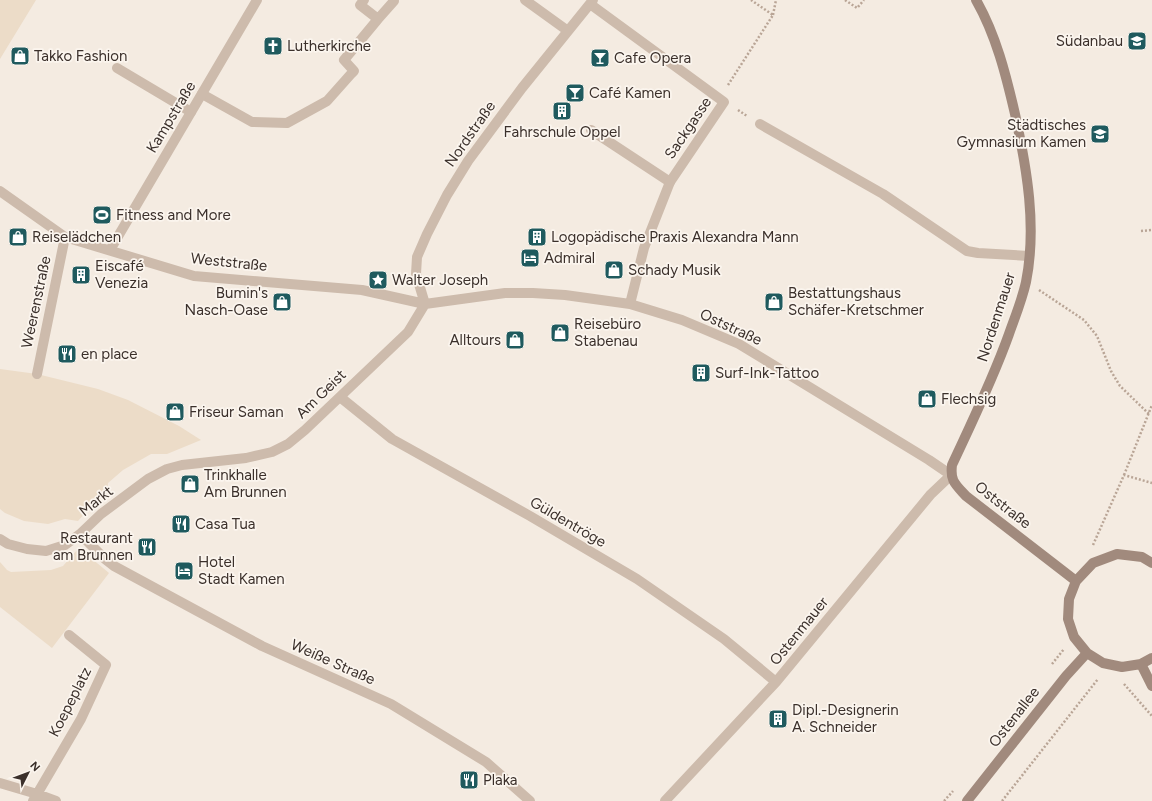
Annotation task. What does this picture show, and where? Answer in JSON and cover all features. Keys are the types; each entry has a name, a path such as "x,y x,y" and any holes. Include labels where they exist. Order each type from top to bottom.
{"street":[{"name":"Kampstraße","path":"110,250 258,0"},
{"path":"364,0 360,5 378,19"},
{"path":"202,94 252,122 287,123 327,101 354,71 344,60 394,2 393,0"},
{"path":"525,0 568,31"},
{"name":"Nordenmauer","path":"951,475 952,465 981,404 1017,313 1026,282 1030,240 1030,200 1024,156 1005,72 983,13 976,0"},
{"name":"Nordstraße","path":"425,304 416,274 417,257 447,195 468,161 522,88 592,2"},
{"name":"Sackgasse","path":"592,2 724,102 670,182 644,248 630,304"},
{"path":"117,68 191,112"},
{"path":"760,124 883,194 967,252 1029,256"},
{"path":"591,130 670,182"},
{"name":"Weststraße","path":"0,191 65,237 194,276 362,290 425,304"},
{"name":"Weerenstraße","path":"37,374 65,237"},
{"name":"Oststraße","path":"425,304 505,293 534,293 589,298 630,304 682,320 739,344 951,475 956,485 966,496 1076,581"},
{"name":"Am Geist","path":"211,462 246,458 272,452 288,444 408,332 425,304"},
{"name":"Güldentröge","path":"340,397 392,439 523,512 637,579 724,639 776,682"},
{"name":"Markt","path":"0,540 8,544 27,549 46,551 65,545 80,534 101,514 148,479 167,469 182,465 211,462"},
{"name":"Ostenmauer","path":"665,801 776,682 931,494 951,475"},
{"name":"Weiße Straße","path":"80,534 105,559 111,570 262,646 391,704 486,762 530,801"},
{"path":"1152,563 1142,557 1117,554 1093,563 1076,581 1069,599 1068,619 1074,637 1087,653 1103,663 1122,667 1141,664 1152,658"},
{"name":"Koepeplatz","path":"35,798 81,719 106,665 69,635"},
{"name":"Ostenallee","path":"967,801 1066,676 1087,653"},
{"path":"1141,664 1152,686"},
{"path":"0,783 35,798 56,801"}],"path":[{"path":"751,0 773,15"},
{"path":"760,124 724,102 728,84 773,15 776,0"},
{"path":"845,0 857,8 864,0"},
{"path":"1141,231 1152,230"},
{"path":"1026,282 1084,320 1097,336 1110,371 1120,386 1149,414"},
{"path":"1090,551 1124,475 1152,405"},
{"path":"1124,475 1152,483"},
{"path":"1002,801 1101,676"},
{"path":"1120,680 1152,716"}],"shaded area":[{"path":"0,0 36,0 0,59"},
{"path":"0,369 37,374 98,389 128,400 179,426 201,440 167,454 151,454 123,470 108,483 105,496 93,504 78,521 65,519 48,524 24,521 5,513 0,509"},
{"path":"78,549 83,549 86,551 91,558 109,573 52,648 0,607 0,562 7,570 11,572 51,570 63,566"}],"place":[{"name":"Südanbau","path":"1137,41"},
{"name":"Lutherkirche","path":"273,46"},
{"name":"Takko Fashion","path":"20,56"},
{"name":"Cafe Opera","path":"600,58"},
{"name":"Café Kamen","path":"575,93"},
{"name":"Fahrschule Oppel","path":"562,111"},
{"name":"Städtisches Gymnasium Kamen","path":"1100,134"},
{"name":"Fitness and More","path":"102,215"},
{"name":"Reiselädchen","path":"18,237"},
{"name":"Logopädische Praxis Alexandra Mann","path":"537,237"},
{"name":"Admiral","path":"530,258"},
{"name":"Schady Musik","path":"614,270"},
{"name":"Eiscafé Venezia","path":"81,275"},
{"name":"Walter Joseph","path":"378,280"},
{"name":"Bumin's Nasch-Oase","path":"282,302"},
{"name":"Bestattungshaus Schäfer-Kretschmer","path":"774,302"},
{"name":"Reisebüro Stabenau","path":"560,333"},
{"name":"Alltours","path":"515,340"},
{"name":"en place","path":"67,354"},
{"name":"Surf-Ink-Tattoo","path":"701,373"},
{"name":"Flechsig","path":"927,399"},
{"name":"Friseur Saman","path":"175,412"},
{"name":"Trinkhalle Am Brunnen","path":"190,484"},
{"name":"Casa Tua","path":"181,524"},
{"name":"Restaurant am Brunnen","path":"147,547"},
{"name":"Hotel Stadt Kamen","path":"184,571"},
{"name":"Dipl.-Designerin A. Schneider","path":"778,719"},
{"name":"Plaka","path":"469,780"}]}
